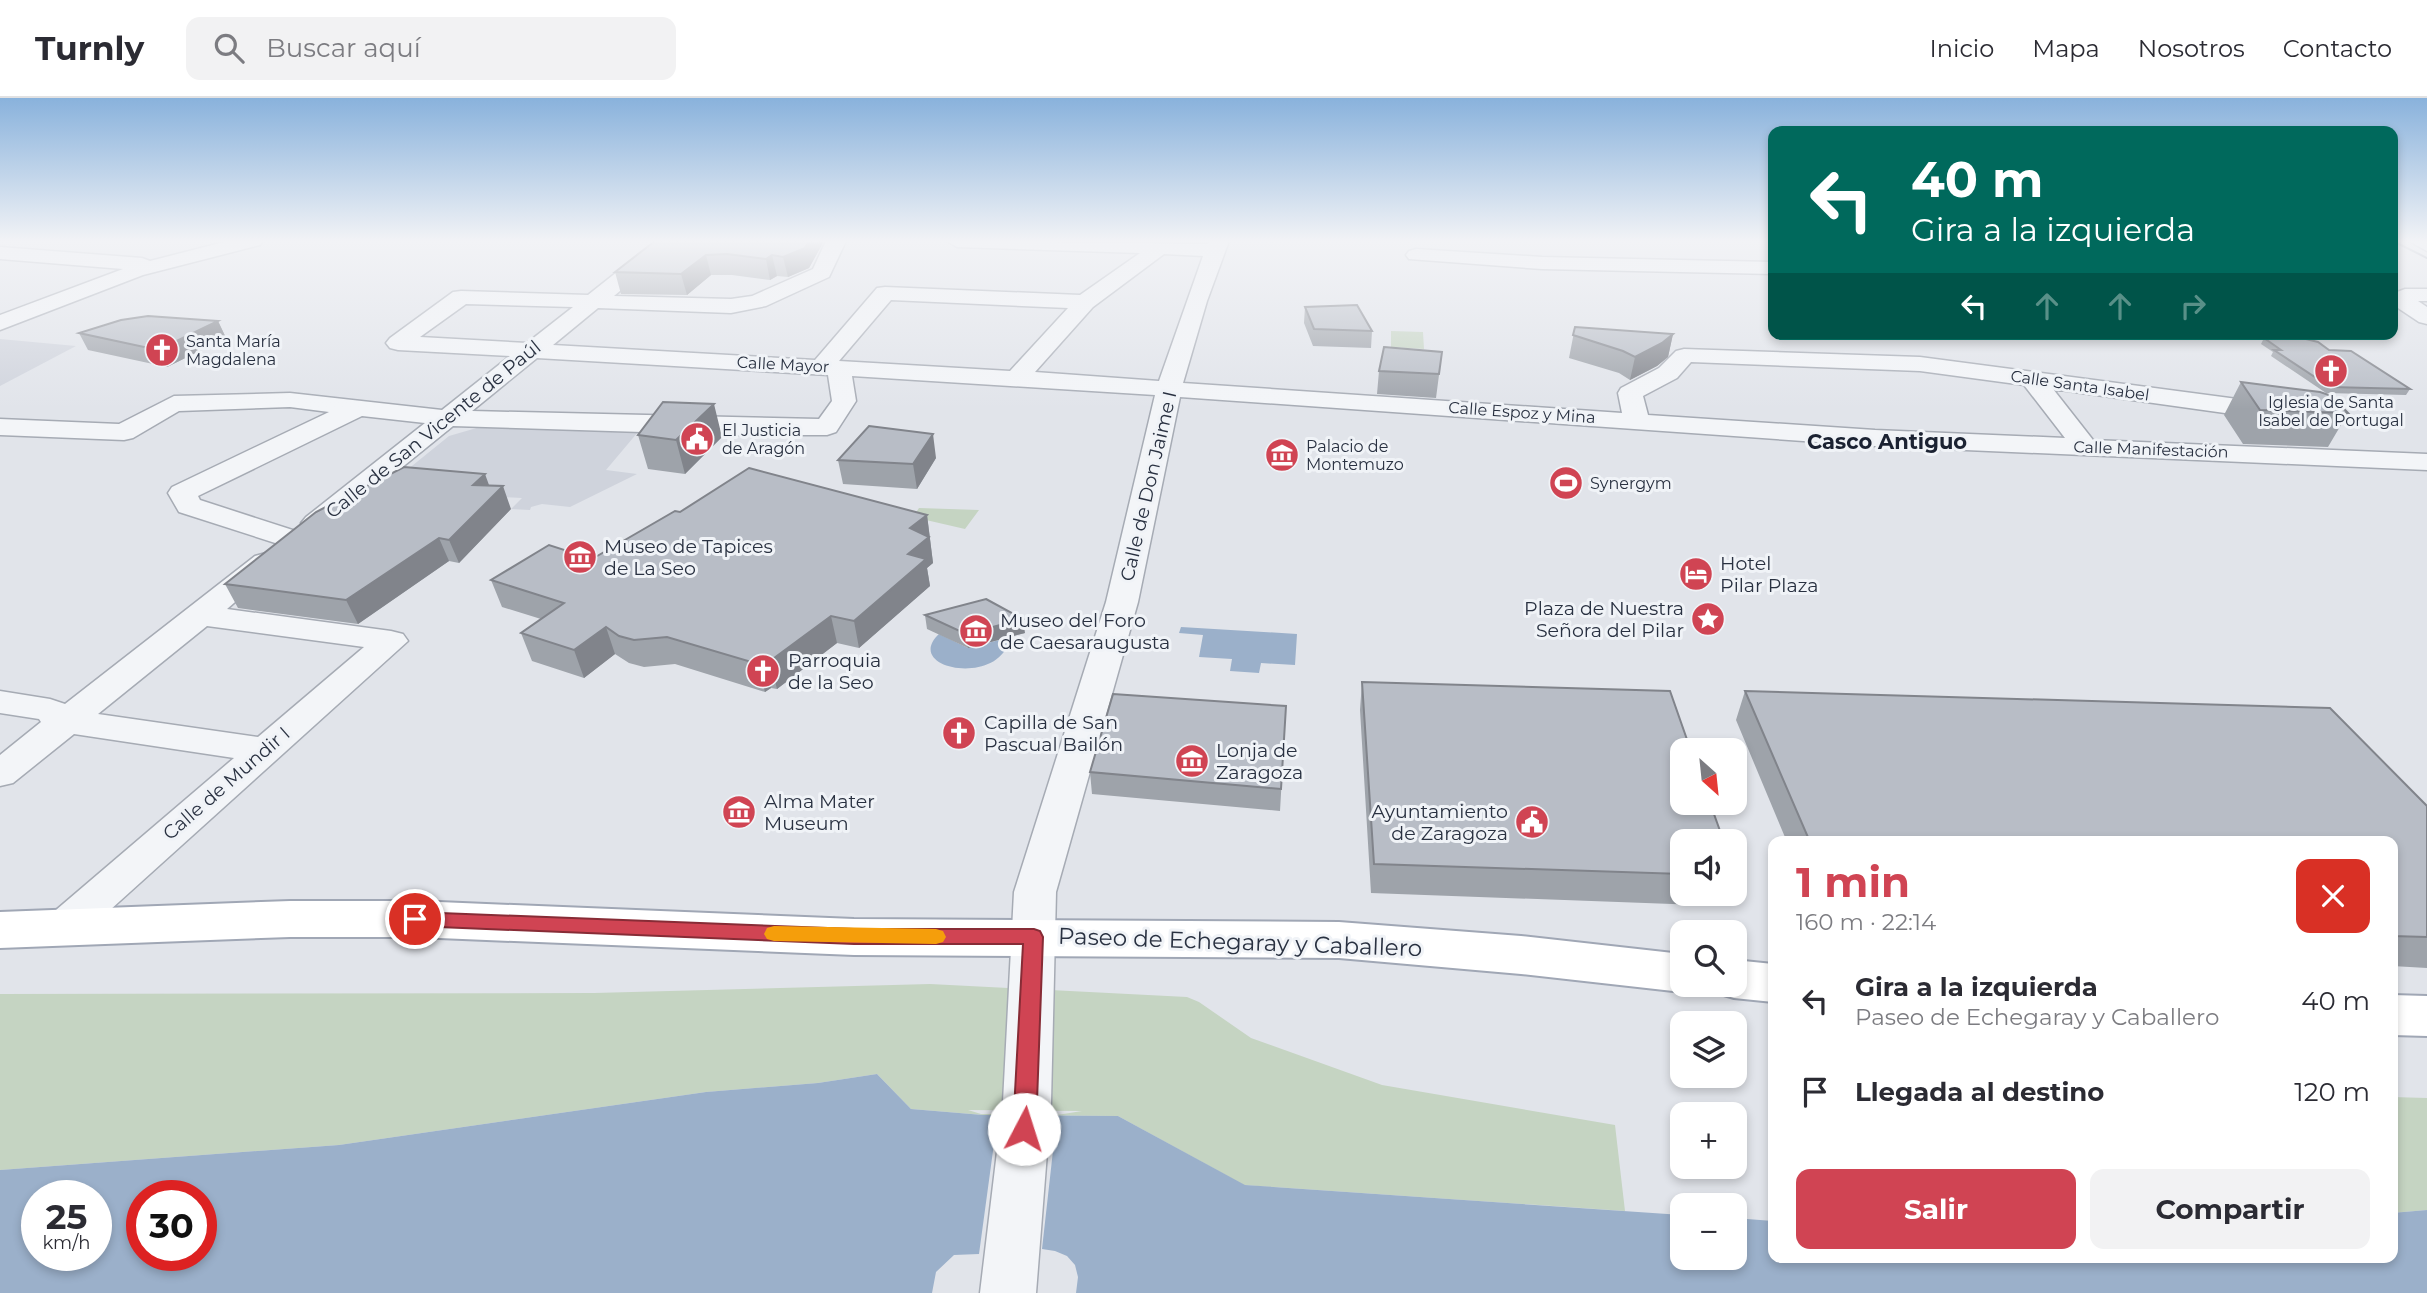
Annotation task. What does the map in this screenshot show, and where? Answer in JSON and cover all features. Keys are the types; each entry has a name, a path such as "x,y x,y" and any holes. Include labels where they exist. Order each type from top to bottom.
{"main road":[{"name":"Paseo de Echegaray y Caballero","path":"0,930 290,919 415,919 854,937 1032,960 1339,940 1670,972"},
{"path":"1747,980 1768,982"},
{"path":"2398,1016 2427,1016"}],"street":[{"path":"0,323 68,297"},
{"name":"Calle Mayor","path":"593,302 461,297 398,343 1169,389"},
{"name":"Calle de San Vicente de Paúl","path":"0,774 600,297"},
{"path":"593,302 742,305 770,297"},
{"path":"0,427 124,432 174,404 290,400 448,418 737,427 827,426 844,401 830,367 882,297"},
{"path":"966,297 1084,302"},
{"path":"1016,379 1091,297"},
{"name":"Calle de Don Jaime I","path":"1008,1293 1027,1102 1035,892 1122,602 1169,389 1198,297"},
{"path":"2403,297 2399,299 2427,317"},
{"path":"0,312 24,314"},
{"name":"Calle Santa Isabel","path":"1637,421 1630,393 1668,373 1682,358 1693,355 1920,364 2296,415"},
{"path":"2031,378 2085,447"},
{"name":"Calle Espoz y Mina","path":"1169,389 1875,438"},
{"path":"294,540 189,506 182,494 358,408"},
{"path":"2332,431 2354,457"},
{"name":"Calle Manifestación","path":"1875,438 2427,462"},
{"name":"Calle de Mundir I","path":"64,927 391,641 200,615"},
{"path":"0,702 50,710 60,720 264,750"}],"shaded area":[{"path":"0,339 76,346 0,386"},
{"path":"480,427 638,432 606,470 637,474 570,507 542,504 531,507 530,510 511,509 522,498 381,491 449,436"}],"green space":[{"path":"1391,331 1423,332 1424,349 1391,347"},
{"path":"919,508 979,510 965,529 913,517"},
{"path":"930,984 1187,997 1199,1002 1251,1038 1382,1085 1615,1125 1625,1211 1244,1185 1118,1116 983,1115 911,1109 877,1074 818,1083 706,1092 339,1145 0,1170 0,994 594,993"},
{"path":"2398,1097 2427,1098 2427,1210 2398,1212"}],"water":[{"path":"1181,627 1297,634 1295,665 1261,663 1259,673 1230,671 1232,659 1199,657 1203,635 1179,633"},
{"path":"939,634 968,648 1007,638 1008,644 999,657 986,665 954,667 941,663 932,656 931,646"},
{"path":"877,1074 911,1109 983,1115 1118,1116 1245,1185 1670,1214 1670,1270 1747,1270 1747,1219 1768,1221 1768,1263 2398,1263 2398,1212 2427,1210 2427,1293 0,1293 0,1170 339,1145 706,1092 818,1083"}],"pier":[{"path":"968,1110 1082,1111 1057,1115 1042,1249 1067,1256 1075,1265 1078,1277 1076,1293 932,1293 936,1272 954,1255 979,1254 998,1114 981,1114"}],"building":[{"path":"1357,305 1372,331 1314,329 1305,307"},
{"path":"148,316 218,321 158,350 79,333 121,320"},
{"path":"1575,327 1673,334 1635,357 1573,335"},
{"name":"Iglesia de Santa Isabel de Portugal","path":"2267,340 2310,340 2329,350 2351,351 2410,389 2330,387 2274,350 2281,350"},
{"path":"1384,347 1442,352 1439,374 1379,371"},
{"path":"2241,382 2320,392 2332,396 2348,413 2260,410"},
{"path":"663,402 714,404 676,440 638,435"},
{"path":"869,426 933,434 913,464 838,460"},
{"path":"404,467 485,474 473,485 503,486 449,540 439,538 346,600 225,584 316,512"},
{"path":"749,468 927,515 910,528 929,537 908,554 926,559 854,621 831,616 770,661 764,660 758,664 667,637 634,640 619,636 606,627 574,650 521,633 564,603 491,580 549,545 592,559 675,511 680,512"},
{"path":"986,599 1023,619 966,634 925,615"},
{"name":"Ayuntamiento de Zaragoza","path":"1362,682 1670,691 1686,738 1670,738 1670,816 1715,816 1719,829 1670,829 1670,874 1374,864"},
{"path":"1745,691 2330,708 2427,806 2427,937 2398,936 2398,836 1807,836"},
{"name":"Lonja de Zaragoza","path":"1113,694 1286,706 1281,789 1090,772"}],"slow traffic":[{"path":"774,934 936,937"}],"place":[{"name":"Santa María Magdalena","path":"162,350"},
{"name":"Iglesia de Santa Isabel de Portugal","path":"2331,371"},
{"name":"El Justicia de Aragón","path":"697,439"},
{"name":"Palacio de Montemuzo","path":"1282,455"},
{"name":"Synergym","path":"1566,483"},
{"name":"Museo de Tapices de La Seo","path":"580,557"},
{"name":"Hotel Pilar Plaza","path":"1696,574"},
{"name":"Plaza de Nuestra Señora del Pilar","path":"1708,619"},
{"name":"Museo del Foro de Caesaraugusta","path":"976,631"},
{"name":"Parroquia de la Seo","path":"763,671"},
{"name":"Capilla de San Pascual Bailón","path":"959,733"},
{"name":"Lonja de Zaragoza","path":"1192,761"},
{"name":"Alma Mater Museum","path":"739,812"},
{"name":"Ayuntamiento de Zaragoza","path":"1532,822"}],"district":[{"name":"Casco Antiguo","path":"1887,442"}],"route":[{"path":"415,919 854,937 1034,937 1024,1129"}]}
